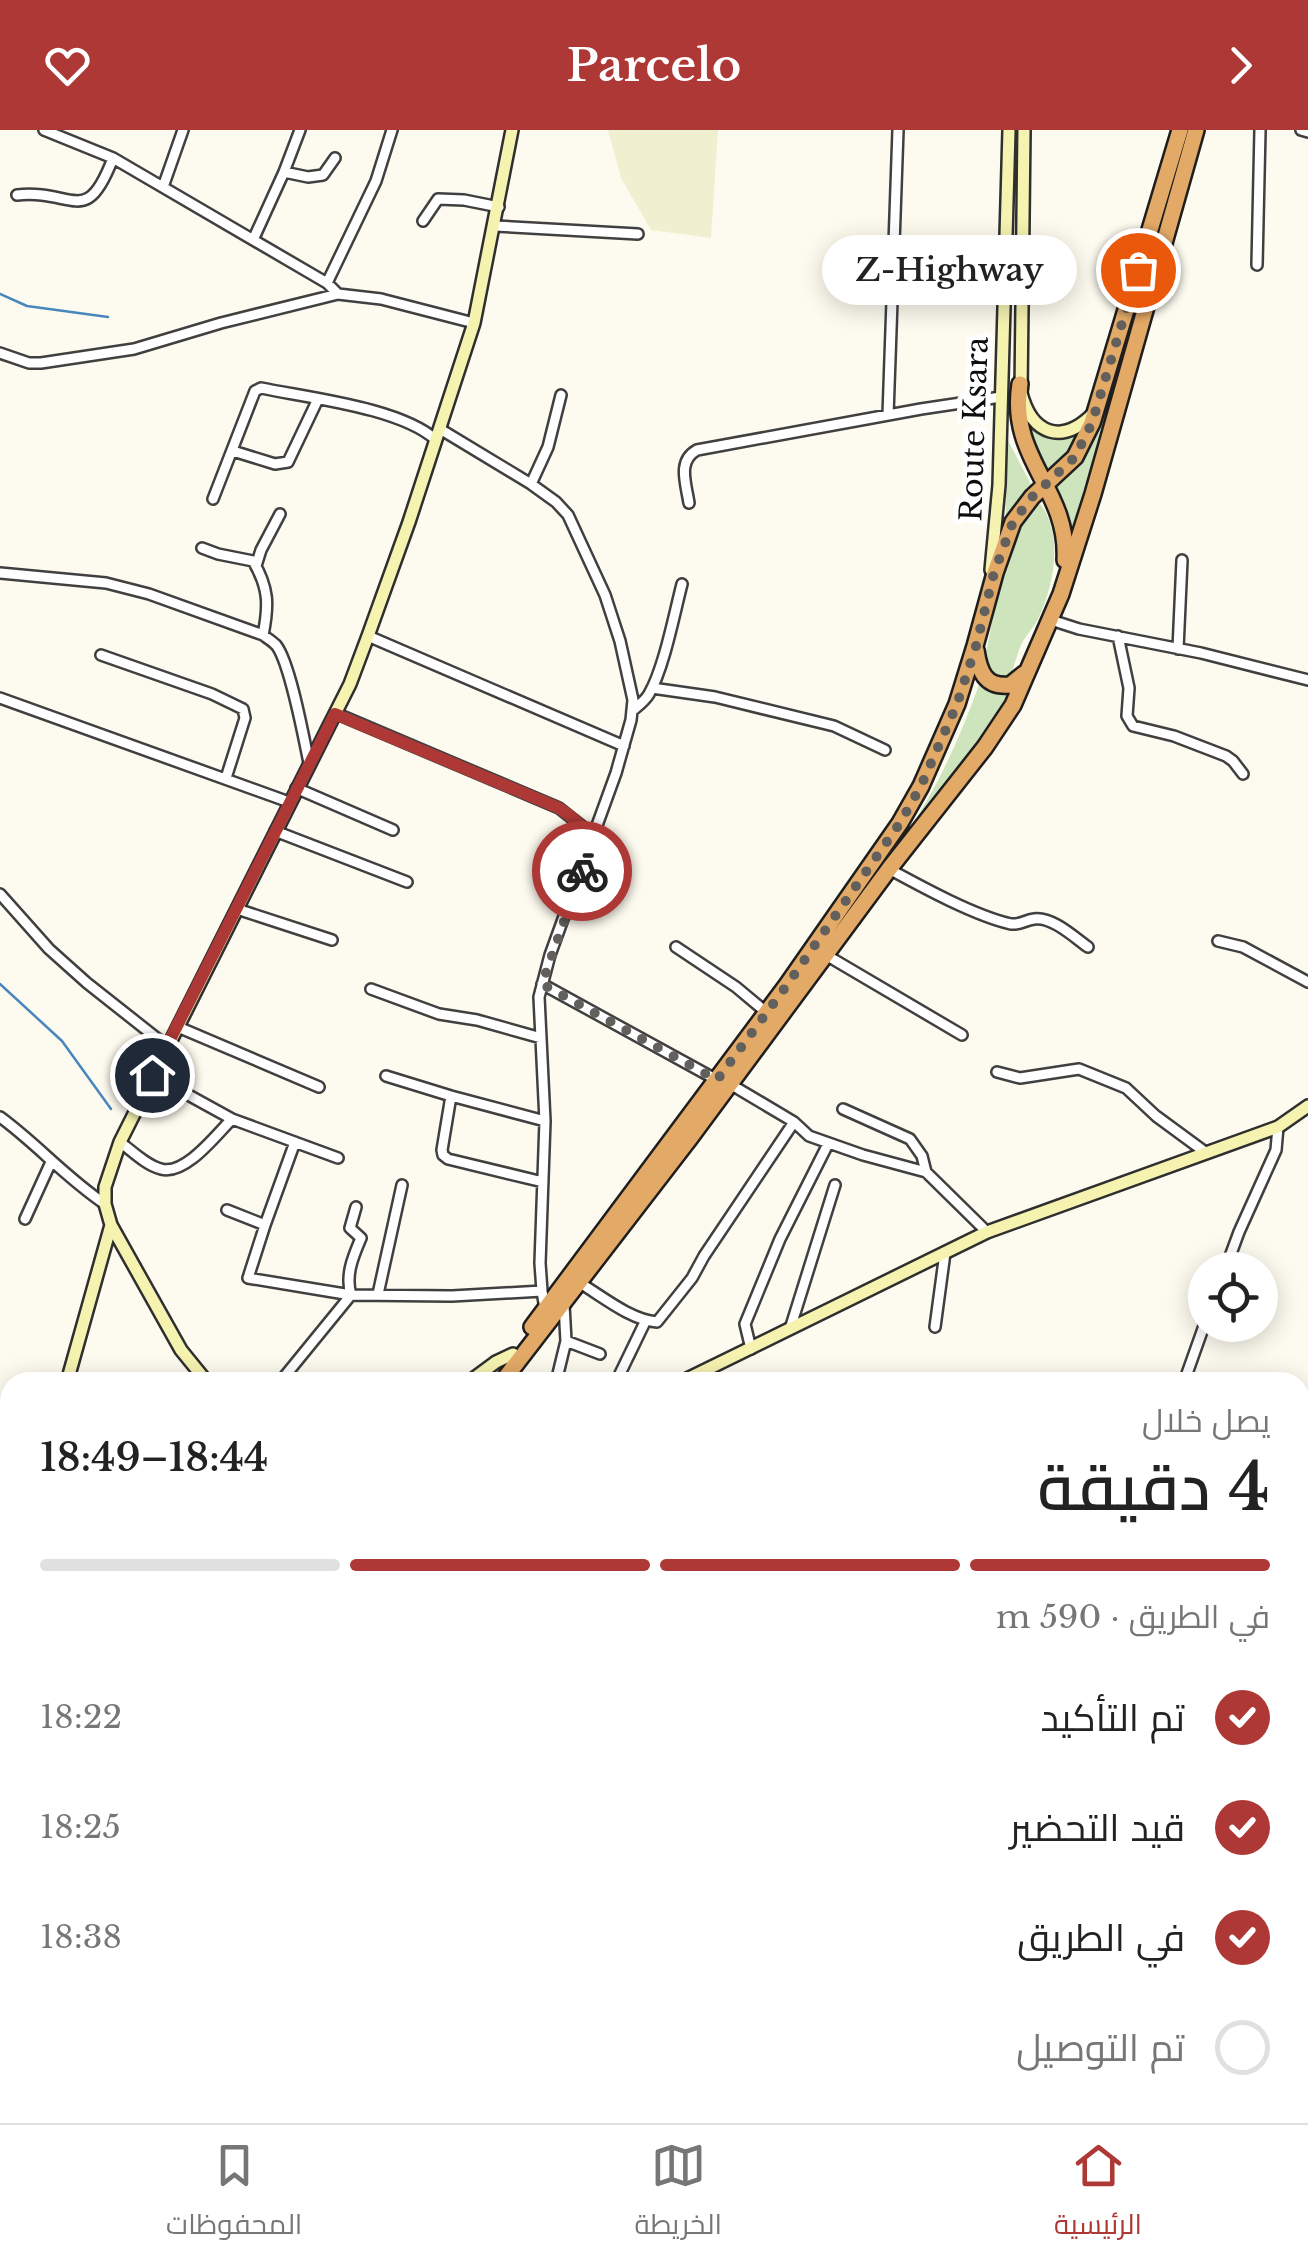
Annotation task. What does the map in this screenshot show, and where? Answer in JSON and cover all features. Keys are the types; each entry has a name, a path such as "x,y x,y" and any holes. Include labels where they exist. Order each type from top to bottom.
{"highway":[{"path":"509,1372 772,1017 921,786 957,704 1013,522 1079,451 1099,407 1180,130"},
{"path":"772,1017 826,955 985,747 1031,666 1061,594 1092,494 1196,130"},
{"path":"1020,384 1020,428 1060,514 1065,535 1061,594"},
{"path":"976,646 982,674 997,685 1017,682 1031,666"},
{"path":"498,1372 580,1283 724,1082"}],"street":[{"path":"44,130 113,158 327,283 338,294"},
{"path":"163,186 182,130"},
{"path":"253,240 300,130"},
{"path":"327,283 376,181 392,130"},
{"path":"199,1372 181,1350 111,1225 104,1204 106,1179 152,1075 350,684 474,323 512,130"},
{"path":"888,415 898,130"},
{"name":"Route Ksara","path":"984,609 998,510 1009,130"},
{"name":"Route Ksara","path":"1024,130 1020,384 1023,401 1030,416 1047,431 1060,433 1075,428 1099,407"},
{"path":"1257,265 1260,130"},
{"path":"18,195 82,202 96,194 104,183 113,158"},
{"path":"284,172 323,176 335,158"},
{"path":"423,220 438,200 464,200 498,208"},
{"path":"495,226 638,234"},
{"path":"0,353 48,363 134,350 338,294 380,299 474,323"},
{"path":"212,499 255,391 261,388 318,399 403,419 531,484 568,515 600,582 620,641 632,711 624,746 542,984 538,1006 544,1121 542,1291 555,1309 566,1340 558,1372"},
{"path":"531,484 548,447 562,395"},
{"path":"689,502 685,464 688,455 698,450 1002,398"},
{"path":"233,451 276,464 288,462 318,399"},
{"path":"256,566 280,514"},
{"path":"202,548 253,561 265,581 263,635"},
{"path":"1178,649 1182,560"},
{"path":"0,573 119,586 263,635 276,645 285,667 309,763"},
{"path":"632,711 652,688 682,584"},
{"path":"1050,620 1308,680"},
{"path":"368,636 624,746"},
{"path":"1118,636 1129,688 1128,716 1133,726 1174,736 1226,756 1243,774"},
{"path":"101,655 212,694 242,709 245,718 226,778"},
{"path":"652,688 715,697 834,726 885,750"},
{"path":"0,698 289,802"},
{"path":"335,714 559,808 583,827 590,849"},
{"path":"296,788 393,830"},
{"path":"275,831 407,882"},
{"path":"889,869 1008,923 1035,918 1050,922 1088,947"},
{"path":"0,894 48,949 168,1047"},
{"path":"236,908 332,940"},
{"path":"1218,942 1244,946 1308,982"},
{"path":"676,947 736,987 772,1017"},
{"path":"826,955 962,1035"},
{"path":"542,984 724,1082 794,1122 808,1136 926,1172 987,1232"},
{"path":"371,989 439,1014 541,1038"},
{"path":"178,1028 319,1088"},
{"path":"997,1072 1020,1078 1079,1069 1126,1088 1205,1152"},
{"path":"152,1075 232,1119 338,1158"},
{"path":"386,1076 544,1121"},
{"path":"451,1096 442,1150 445,1157 542,1182"},
{"path":"702,1372 987,1232 1278,1128 1308,1106"},
{"path":"843,1109 910,1139 922,1156 926,1172"},
{"path":"0,1117 70,1180 104,1204"},
{"path":"120,1142 161,1169 177,1169 232,1119"},
{"path":"580,1283 646,1320 657,1322 692,1278 794,1122"},
{"path":"1231,1252 1276,1150 1278,1128"},
{"path":"295,1142 248,1278 350,1295 452,1296 542,1291"},
{"path":"750,1349 745,1324 780,1240 828,1144"},
{"path":"26,1219 51,1162"},
{"path":"378,1294 402,1185"},
{"path":"790,1330 835,1185"},
{"path":"350,1295 351,1260 361,1238 350,1228 356,1206"},
{"path":"227,1210 265,1225"},
{"path":"69,1372 111,1225"},
{"path":"102,1261 126,1252"},
{"path":"935,1327 945,1253"},
{"path":"288,1372 350,1295"},
{"path":"621,1372 646,1320"},
{"path":"566,1340 600,1354"},
{"path":"1188,1372 1198,1342"},
{"path":"482,1372 513,1354"}],"green space":[{"path":"608,130 718,130 711,238 651,230 621,178"},
{"path":"1116,378 1119,379 1094,471 1072,530 1055,486 1094,435"},
{"path":"1025,419 1049,436 1079,435 1078,445 1048,478 1033,451"},
{"path":"1004,433 1033,488 1006,522"},
{"path":"1038,501 1052,528 1052,577 1037,621 1004,681 987,671 985,658 1009,555 1026,517"},
{"path":"980,682 995,692 1013,691 982,743 895,851 944,770"}],"waterway":[{"path":"0,294 27,306 108,317"},
{"path":"0,984 62,1041 111,1109"}],"way so far":[{"path":"582,871 542,984 717,1080 900,823 921,786 957,704 1005,541 1013,522 1032,497 1075,457 1083,444 1099,407 1138,270"}],"place":[{"name":"Z-Highway","path":"1138,270"}],"route":[{"path":"152,1075 335,714 559,808 586,832 590,849 582,871"}]}
